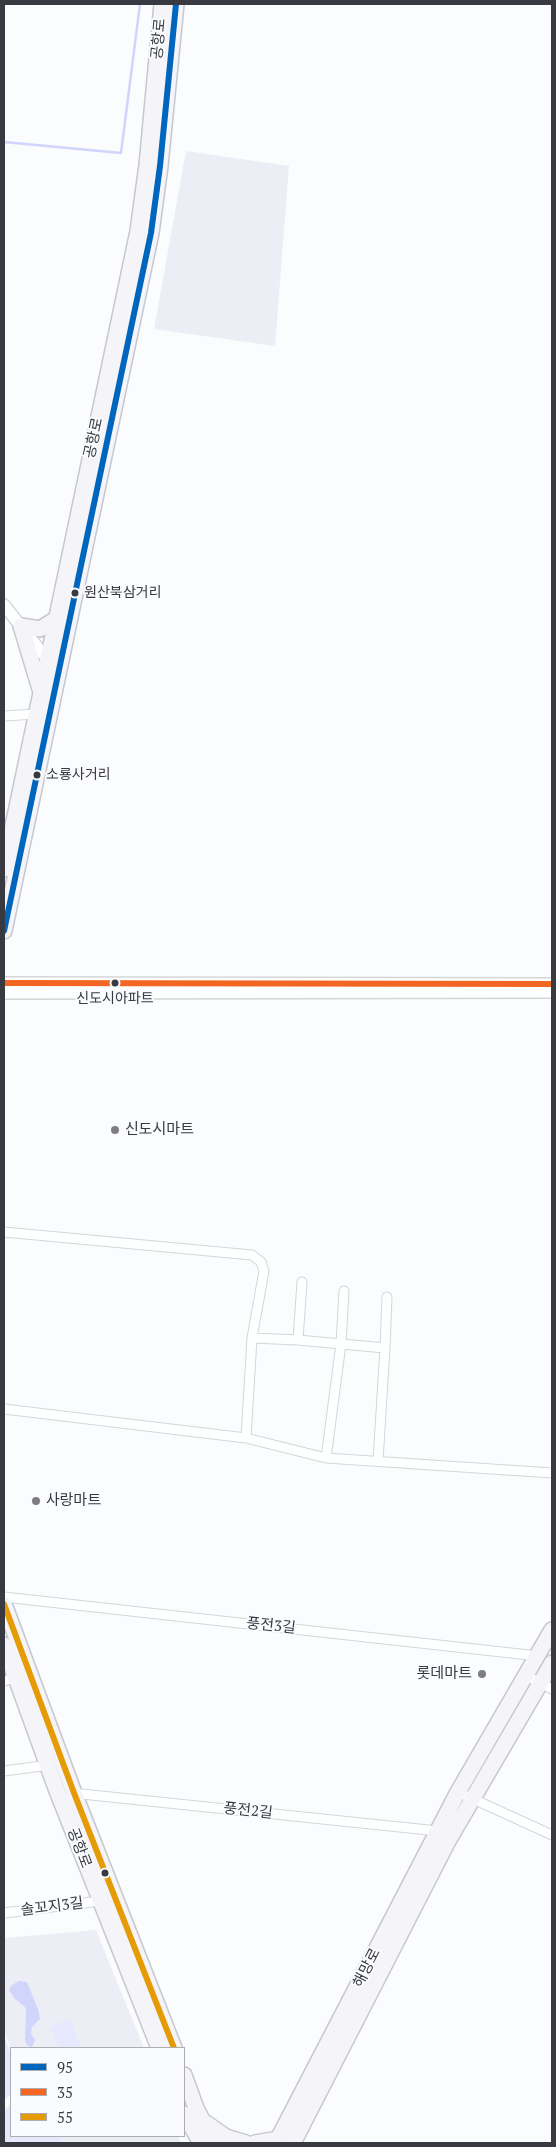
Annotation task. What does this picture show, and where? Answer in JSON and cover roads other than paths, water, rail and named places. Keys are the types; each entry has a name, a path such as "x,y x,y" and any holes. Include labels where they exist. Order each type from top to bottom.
{"main road":[{"name":"공항로","path":"4,869 138,231 147,165 162,4"},
{"name":"공항로","path":"4,931 151,233 160,166 176,4"},
{"path":"41,693 21,626 40,629 56,619"},
{"name":"공항로","path":"4,1604 74,1793 174,2047"},
{"name":"해망로","path":"283,2142 448,1840 465,1795 526,1676 552,1630"},
{"name":"공항로","path":"4,1645 9,1680 49,1765 100,1901 159,2047"},
{"name":"해망로","path":"283,2142 438,1831 547,1686 552,1663"},
{"path":"185,2078 201,2119 214,2143"},
{"path":"185,2116 201,2143"},
{"path":"185,2117 194,2143"},
{"path":"201,2119 226,2137 246,2143"},
{"path":"255,2143 283,2142"}],"street":[{"path":"4,605 59,672"},
{"path":"4,716 36,714"},
{"path":"4,983 552,984"},
{"path":"4,993 552,992"},
{"path":"4,1232 252,1255 261,1262 264,1271 252,1338 246,1438"},
{"path":"298,1340 302,1282"},
{"path":"326,1458 341,1344 344,1291"},
{"path":"378,1461 387,1297"},
{"path":"252,1338 385,1348"},
{"path":"4,1408 246,1438 326,1458 552,1473"},
{"name":"풍전3길","path":"4,1597 538,1656"},
{"path":"526,1676 547,1686"},
{"path":"4,1772 49,1765"},
{"name":"풍전2길","path":"58,1791 438,1831"},
{"path":"465,1795 552,1835"},
{"name":"솔꼬지3길","path":"4,1913 100,1901"}],"water":[{"path":"19,1981 27,1982 39,2012 40,2019 32,2027 31,2033 35,2040 32,2047 28,2046 25,2041 26,2008 14,1998 9,1990 12,1985"}],"waterway":[{"path":"4,142 121,153 140,4"}],"place":[{"name":"원산북삼거리","path":"75,593"},
{"name":"소룡사거리","path":"37,775"},
{"name":"신도시아파트","path":"115,983"},
{"name":"신도시마트","path":"115,1130"},
{"name":"사랑마트","path":"36,1501"},
{"name":"롯데마트","path":"482,1674"}]}
